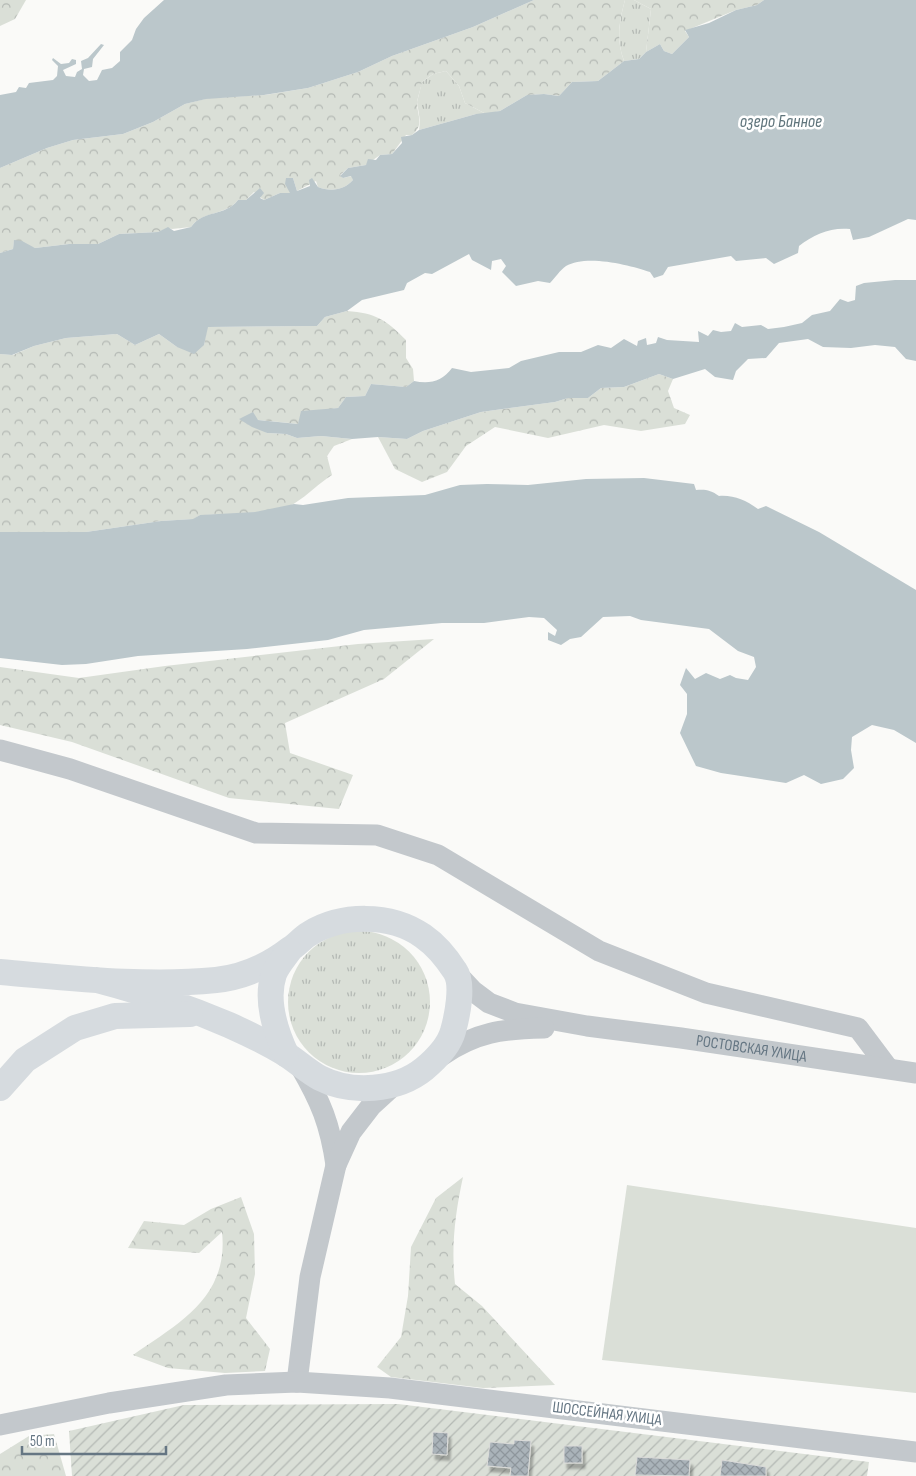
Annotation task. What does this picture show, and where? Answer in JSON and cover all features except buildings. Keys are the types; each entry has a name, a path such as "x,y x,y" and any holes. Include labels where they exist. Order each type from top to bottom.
{"main road":[{"path":"0,972 97,980 217,980 240,976 262,967 290,950 309,934 336,921 359,918 392,922 422,934 444,954 458,975 459,1010 452,1036 437,1058 416,1076 394,1085 372,1087 346,1086 321,1079 293,1060 201,1013 158,997 97,980"},
{"path":"290,950 274,973 271,993 277,1034 293,1060"},
{"path":"0,1088 25,1060 75,1028 115,1016 201,1013"}],"street":[{"path":"0,750 70,769 256,833 377,835 438,854 599,951 706,994 858,1028 888,1068"},
{"path":"458,975 473,991 489,1003 515,1013 586,1026"},
{"path":"437,1058 462,1042 505,1029 586,1026"},
{"name":"РОСТОВСКАЯ УЛИЦА","path":"586,1026 681,1038 916,1073"},
{"path":"293,1060 320,1100 331,1131 336,1165"},
{"path":"297,1382 310,1277 336,1165 351,1132 371,1106 394,1085"},
{"name":"ШОССЕЙНАЯ УЛИЦА","path":"0,1425 109,1403 226,1385 297,1382 390,1388 916,1452"}],"green space":[{"path":"0,0 26,0 15,19 0,26"},
{"path":"534,0 625,0 619,31 624,61 598,81 572,82 559,96 544,94 527,95 500,111 486,114 465,103 459,86 446,71 433,74 422,82 417,102 419,123 416,131 412,135 406,135 392,154 380,155 366,165 348,168 340,175 343,178 352,176 353,180 346,186 332,190 323,189 318,187 316,181 297,191 293,178 290,193 280,193 264,200 254,192 246,200 238,200 227,209 202,218 191,227 168,228 158,232 119,234 98,244 69,244 35,248 14,241 13,249 0,253 0,168 47,148 73,140 123,134 153,122 185,104 209,98 265,95 308,88 358,72 392,56 473,27"},
{"path":"625,0 634,0 651,9 646,52 639,59 624,61 619,31"},
{"path":"634,0 764,0 757,5 736,10 685,31 689,37 672,54 664,51 660,44 646,52 651,9"},
{"path":"446,71 459,86 465,103 486,114 476,114 419,130 420,121 417,102 422,82 433,74"},
{"path":"347,311 366,314 380,319 406,340 406,358 413,369 414,381 406,387 371,384 365,396 346,397 338,408 323,410 299,424 240,418 267,433 286,434 297,438 321,436 352,439 334,446 327,456 332,475 295,503 287,507 263,511 200,515 194,519 161,521 86,532 0,532 0,354 13,355 34,346 66,338 117,334 135,345 159,334 177,347 204,345 207,327 317,326 325,317"},
{"path":"659,374 673,379 668,391 674,408 690,415 685,424 641,431 604,425 548,438 495,427 466,446 447,472 422,482 395,469 378,437 407,439 423,431 481,412 555,402 568,398 588,398 601,388 624,387"},
{"path":"434,639 384,679 285,723 290,753 353,775 339,809 229,798 72,742 0,725 0,667 79,678 165,666 358,644"},
{"path":"359,931 386,937 398,943 409,952 418,963 424,975 430,1002 424,1029 418,1041 409,1052 398,1061 386,1067 359,1073 332,1067 320,1061 309,1052 300,1041 294,1029 288,1002 294,975 300,963 309,952 320,943 332,937"},
{"path":"463,1177 454,1230 455,1284 482,1306 555,1385 483,1388 391,1377 377,1367 401,1337 408,1296 411,1247 436,1198"},
{"path":"627,1185 916,1228 916,1393 602,1360"},
{"path":"241,1197 254,1234 255,1274 246,1318 270,1349 265,1371 225,1373 168,1368 133,1355 183,1319 197,1306 209,1291 218,1274 222,1255 222,1232 199,1253 128,1248 144,1221 184,1225 211,1209"},
{"path":"398,1404 869,1462 867,1476 72,1476 69,1431 184,1405"},
{"path":"54,1434 66,1476 0,1476 0,1454 29,1436"}],"water":[{"path":"164,0 534,0 473,27 392,56 358,72 308,88 264,95 206,99 185,104 153,122 123,134 73,140 47,148 0,168 0,95 16,92 19,87 26,88 29,83 53,80 57,76 58,66 52,60 53,58 61,64 69,63 72,59 76,60 76,64 63,70 66,76 75,77 77,72 82,69 81,61 88,58 101,44 104,45 93,59 92,67 84,69 83,75 89,81 97,80 102,70 112,68 120,61 120,52 132,40 136,29 144,18"},
{"name":"озеро Банное","path":"764,0 916,0 916,220 908,219 869,237 853,240 850,229 836,229 823,232 799,246 798,253 774,264 766,258 736,261 731,256 668,267 663,275 654,278 650,272 631,266 585,261 566,266 550,283 538,281 516,286 502,272 506,266 501,259 492,261 491,270 472,260 469,254 432,274 425,273 407,283 404,290 362,300 347,311 325,317 317,326 208,327 204,345 194,354 177,347 159,334 135,345 117,334 66,338 34,346 12,355 0,354 0,253 13,249 14,240 22,241 35,248 69,244 98,244 119,234 158,232 168,227 174,231 191,227 196,221 227,209 238,200 246,200 260,188 264,193 260,198 264,200 280,193 290,193 285,184 286,178 293,178 297,191 310,186 309,180 312,178 318,187 332,190 341,188 353,180 351,176 343,178 340,176 348,168 366,165 368,159 376,160 380,155 392,154 402,143 401,137 476,114 500,111 527,95 544,94 559,96 572,82 598,81 624,61 639,59 646,52 660,44 664,51 672,54 689,37 685,30 709,23 736,10 757,5"},
{"path":"916,280 916,361 906,359 895,347 875,345 851,348 823,347 808,339 779,343 766,358 748,359 736,371 733,380 715,377 705,369 673,379 659,374 624,387 601,388 588,398 568,398 555,402 481,412 423,431 407,439 378,437 352,439 321,436 297,438 286,434 267,433 239,419 253,412 258,420 298,424 301,411 338,408 346,397 365,396 371,384 406,387 414,381 430,382 440,379 452,368 471,372 509,368 521,361 559,352 581,352 598,345 611,348 624,339 637,346 638,341 646,338 647,345 656,343 658,337 667,340 699,342 698,331 708,336 713,330 721,332 731,331 735,323 742,327 761,325 768,329 784,327 802,323 812,315 830,311 840,299 848,302 855,300 856,286 864,283"},
{"path":"644,478 694,484 696,490 708,490 719,496 730,496 749,503 758,509 766,506 819,532 916,590 916,743 894,730 872,725 852,737 851,750 854,768 843,779 821,784 804,775 786,783 721,773 696,766 680,733 687,714 687,694 680,685 686,668 695,679 706,673 720,679 730,675 748,680 756,667 754,657 738,651 709,629 641,620 630,616 603,617 581,637 570,639 561,645 548,640 548,632 555,636 557,630 544,618 529,617 484,623 442,623 364,630 328,640 247,649 138,656 86,664 62,665 0,658 0,532 86,532 161,521 193,519 200,515 255,512 294,504 303,505 348,498 425,495 460,485 528,485 586,479"}]}
